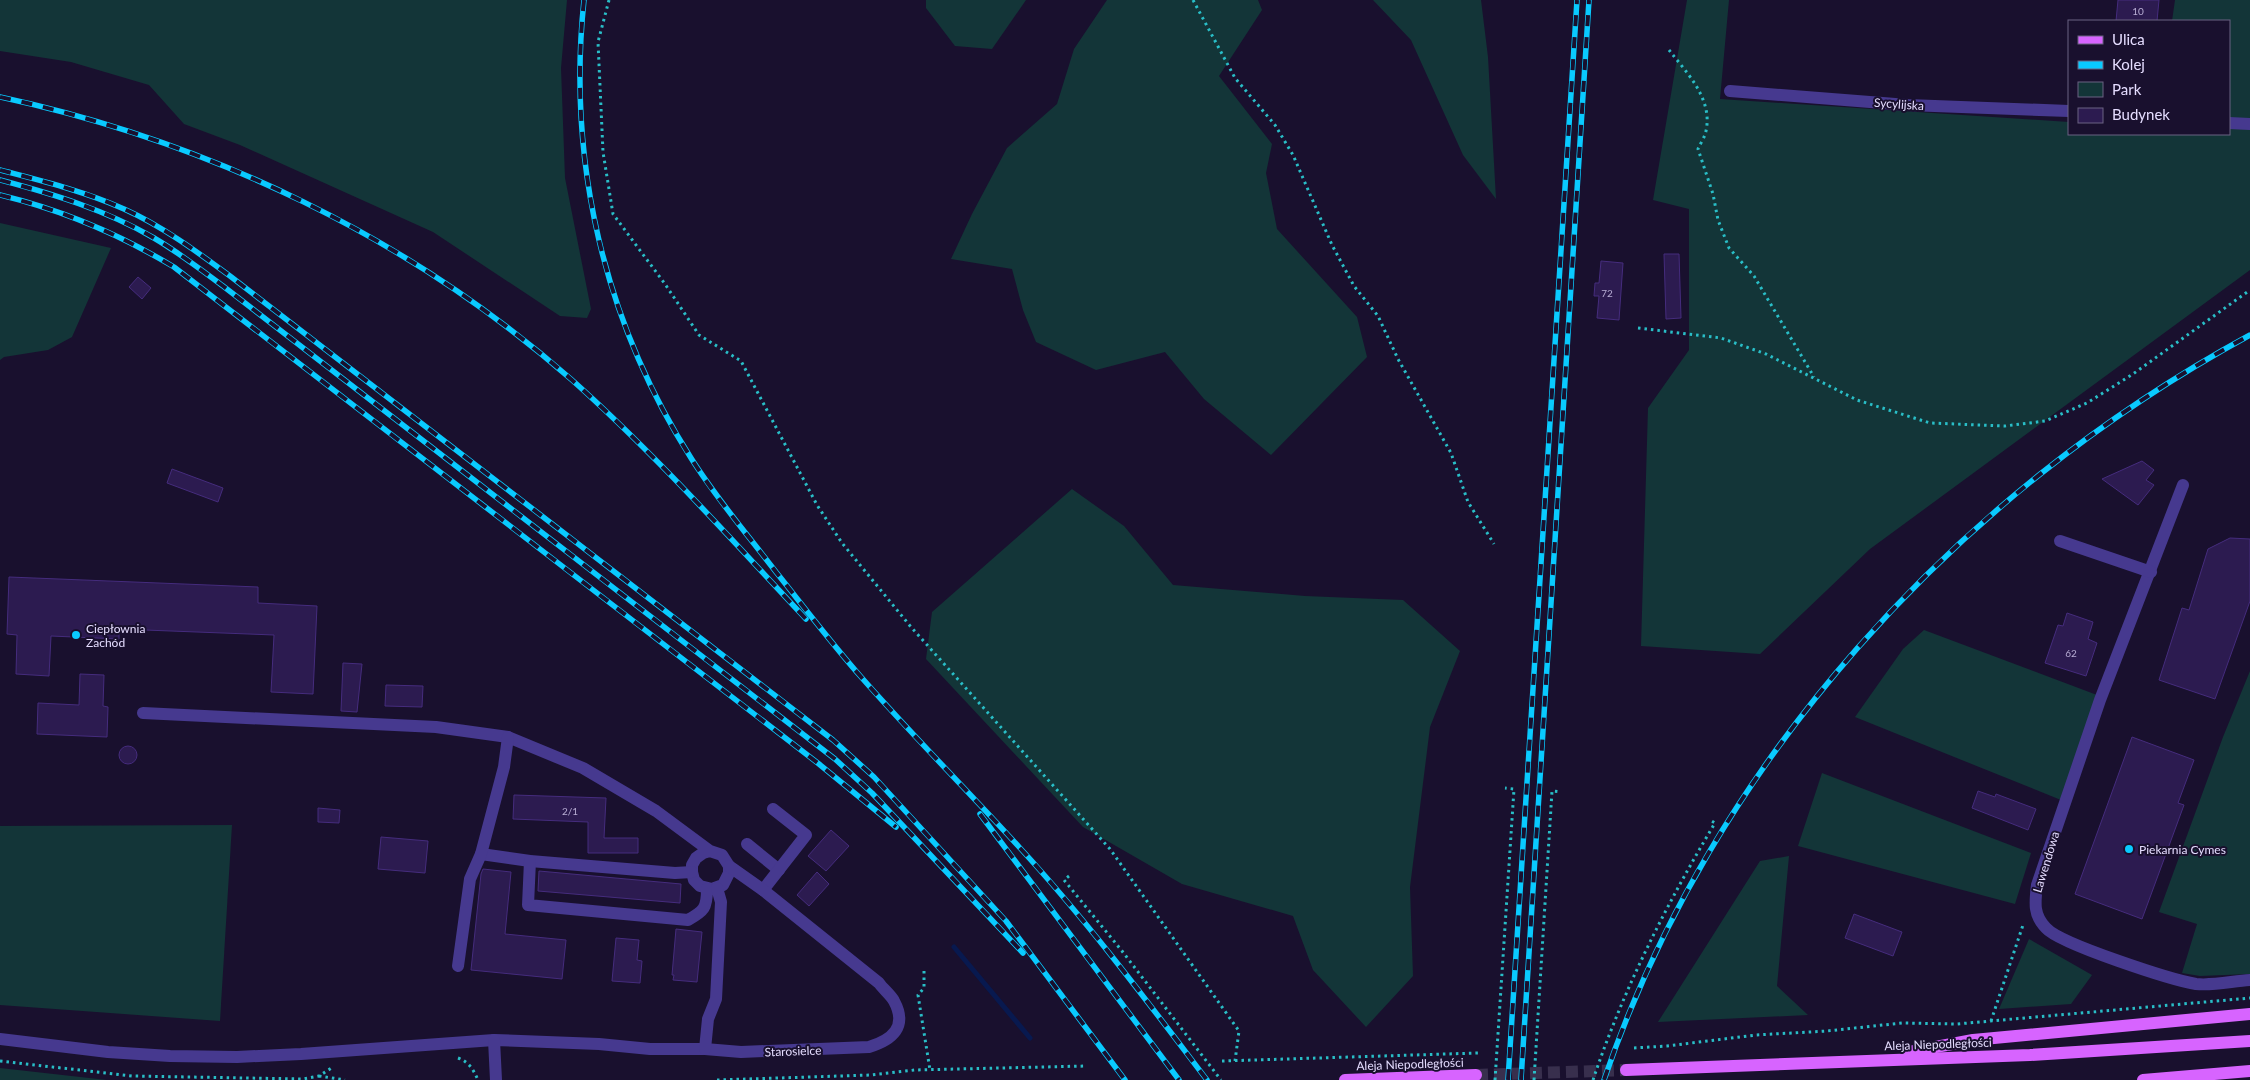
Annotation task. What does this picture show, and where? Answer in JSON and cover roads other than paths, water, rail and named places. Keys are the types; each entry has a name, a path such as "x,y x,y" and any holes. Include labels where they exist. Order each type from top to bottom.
{"main road":[{"path":"1870,1060 1973,1040 2250,1014"},
{"name":"Aleja Niepodległości","path":"1626,1070 2030,1054 2250,1041"},
{"path":"2142,1080 2250,1071"},
{"name":"Aleja Niepodległości","path":"1345,1080 1476,1075"}],"street":[{"name":"Sycylijska","path":"1730,91 1908,105 2068,111"},
{"path":"2230,122 2250,124"},
{"name":"Lawendowa","path":"2183,485 2100,700 2038,885 2034,905 2038,918 2047,930 2064,940 2150,972 2199,984 2250,980"},
{"path":"2060,541 2151,572"},
{"path":"143,713 436,727 508,737 583,768 656,811 710,851 722,855 729,866 727,879 712,888 701,913 688,920 528,905 530,861"},
{"path":"458,966 470,879 481,854 504,767 508,737"},
{"path":"763,890 806,835 773,809"},
{"path":"747,844 779,870"},
{"path":"705,1049 708,1019 716,999 721,902 712,888 700,886 694,880 692,865 696,858 710,851"},
{"path":"481,854 530,861 675,873 692,872"},
{"name":"Starosielce","path":"0,1039 108,1052 170,1056 237,1057 494,1040 599,1044 650,1049 768,1052 869,1047 884,1043 895,1034 899,1018 894,1001 878,983 763,890 729,866"},
{"path":"494,1040 496,1079"}],"waterway":[{"path":"954,947 1030,1038"}],"tunnel":[{"path":"1476,1075 1626,1070"}],"railway":[{"path":"584,0 580,60 581,120 587,180 599,238 614,295 635,351 661,406 691,458 711,487 829,639 881,700 1045,876 1116,962 1207,1080"},
{"path":"1508,1080 1577,0"},
{"path":"1521,1080 1589,0"},
{"path":"0,97 78,116 155,140 231,169 304,202 375,240 444,282 510,329 603,408 692,497 806,619"},
{"path":"0,170 63,187 124,209 152,223 192,248 833,740 874,777 1006,921 1125,1080"},
{"path":"0,180 59,197 98,211 136,228 163,243 223,286 835,759 872,793 1023,953"},
{"path":"0,195 46,208 90,224 174,267 819,764 896,827"},
{"path":"1604,1080 1651,963 1709,852 1779,746 1858,648 1945,557 2041,474 2143,400 2250,335"},
{"path":"980,814 1179,1080"}],"place":[{"name":"Ciepłownia Zachód","path":"76,635"},
{"name":"Piekarnia Cymes","path":"2129,849"}]}
